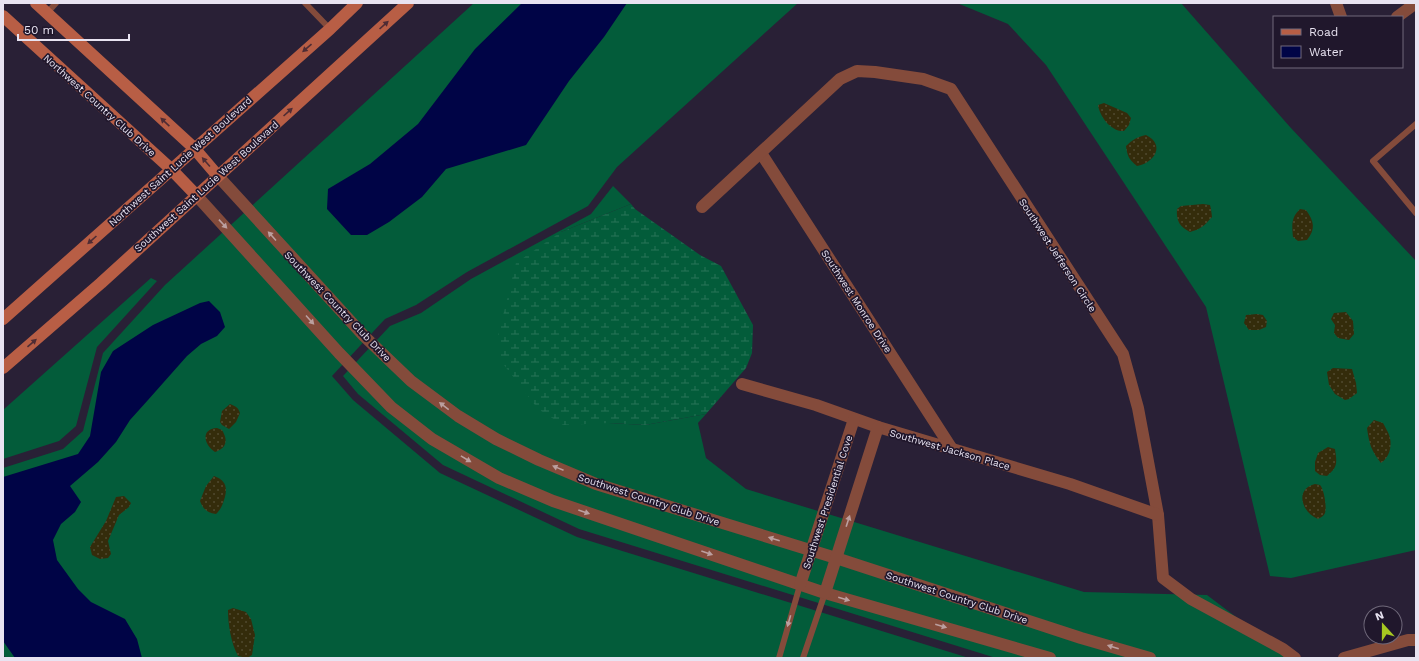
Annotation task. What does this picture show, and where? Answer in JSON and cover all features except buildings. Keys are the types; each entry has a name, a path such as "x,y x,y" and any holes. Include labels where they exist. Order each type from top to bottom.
{"main road":[{"path":"36,3 194,148 218,176"},
{"name":"Northwest Saint Lucie West Boulevard","path":"3,319 194,148 330,29 357,3"},
{"name":"Southwest Saint Lucie West Boulevard","path":"3,368 106,278 408,3"},
{"name":"Northwest Country Club Drive","path":"3,16 171,169 196,195"}],"street":[{"path":"1336,3 1341,16"},
{"path":"1399,16 1416,3"},
{"name":"Southwest Jefferson Circle","path":"702,207 761,154 840,79 857,71 875,72 923,79 951,89 1122,354 1138,408 1158,515 1163,578 1191,599 1283,649 1295,658"},
{"name":"Southwest Monroe Drive","path":"761,154 952,449"},
{"name":"Southwest Country Club Drive","path":"218,176 364,336 411,381 458,416 496,439 524,453 596,484 811,550 1150,658"},
{"path":"196,195 339,353 391,407 432,439 498,478 554,502 800,585 1050,658"},
{"name":"Southwest Jackson Place","path":"742,384 816,405 878,427 1070,484 1158,515"},
{"name":"Southwest Presidential Cove","path":"800,585 854,419"},
{"path":"825,593 878,427"},
{"path":"1344,658 1408,640 1416,640"}],"lane":[{"path":"47,14 56,3"},
{"path":"305,3 330,29"},
{"path":"1416,124 1373,161 1416,213"},
{"path":"779,658 800,585"},
{"path":"803,658 825,593"}],"green space":[{"path":"474,3 798,3 617,167 588,206 467,272 416,305 385,319 332,376 353,400 440,473 577,537 969,658 6,658 3,654 3,468 63,449 83,431 103,353 165,285"},
{"path":"957,3 1181,3 1290,127 1416,261 1416,550 1291,578 1270,576 1206,307 1046,65 1008,24"},
{"path":"613,186 631,204 561,232 609,423 645,425 706,414 698,423 706,458 746,489 1084,592 1207,595 1290,658 996,658 579,529 443,465 358,394 343,376 390,326 421,313 471,279 591,214"},
{"path":"631,204 635,209 700,255 721,266 753,325 752,353 746,368 706,414 645,425 609,423 563,425 538,409 501,361 498,336 516,263 561,232"},
{"path":"151,278 157,281 97,347 76,426 59,441 3,459 3,410"}],"sand":[{"path":"1104,103 1127,113 1131,118 1129,125 1124,131 1115,129 1104,119 1098,105"},
{"path":"1146,135 1152,139 1155,144 1155,153 1153,158 1137,166 1129,157 1126,146 1135,139"},
{"path":"1203,204 1210,205 1212,217 1202,227 1190,232 1179,223 1177,209 1181,206"},
{"path":"1300,209 1306,210 1309,214 1313,229 1307,240 1298,241 1293,237 1292,225 1295,215"},
{"path":"1346,312 1353,321 1354,334 1349,340 1338,338 1334,333 1335,325 1331,319 1334,313"},
{"path":"1246,315 1263,315 1267,321 1266,327 1259,330 1249,330 1244,323"},
{"path":"1333,368 1352,369 1357,393 1349,399 1345,400 1335,394 1329,385 1327,372"},
{"path":"230,404 236,407 240,413 236,422 229,429 220,422 222,411"},
{"path":"1374,420 1383,423 1390,438 1391,445 1389,452 1384,461 1381,463 1373,451 1367,428"},
{"path":"217,428 222,430 226,440 224,446 215,452 206,442 206,434 208,431"},
{"path":"1328,447 1335,449 1336,464 1327,476 1320,475 1315,471 1315,462 1318,453"},
{"path":"214,476 223,482 226,488 223,504 216,514 210,513 206,510 200,501 206,486"},
{"path":"1315,484 1320,485 1324,494 1326,510 1323,516 1318,519 1308,512 1304,507 1303,501 1304,491 1308,487"},
{"path":"124,496 131,503 129,507 119,515 108,541 111,554 108,558 100,559 92,555 90,547 106,521 116,497"},
{"path":"233,608 246,612 251,619 255,635 252,655 247,658 238,656 232,640 229,628 228,610"}],"water":[{"path":"522,3 627,3 604,37 569,81 526,145 446,169 422,197 389,222 367,235 351,235 327,209 328,189 370,164 418,124 475,49"},
{"path":"209,301 220,312 225,327 217,336 201,344 187,356 130,420 116,442 98,462 70,486 81,502 75,512 61,524 53,540 57,560 78,589 91,602 125,619 137,639 142,658 15,658 3,641 3,477 78,454 90,436 101,372 113,351 153,325 200,303"}]}
